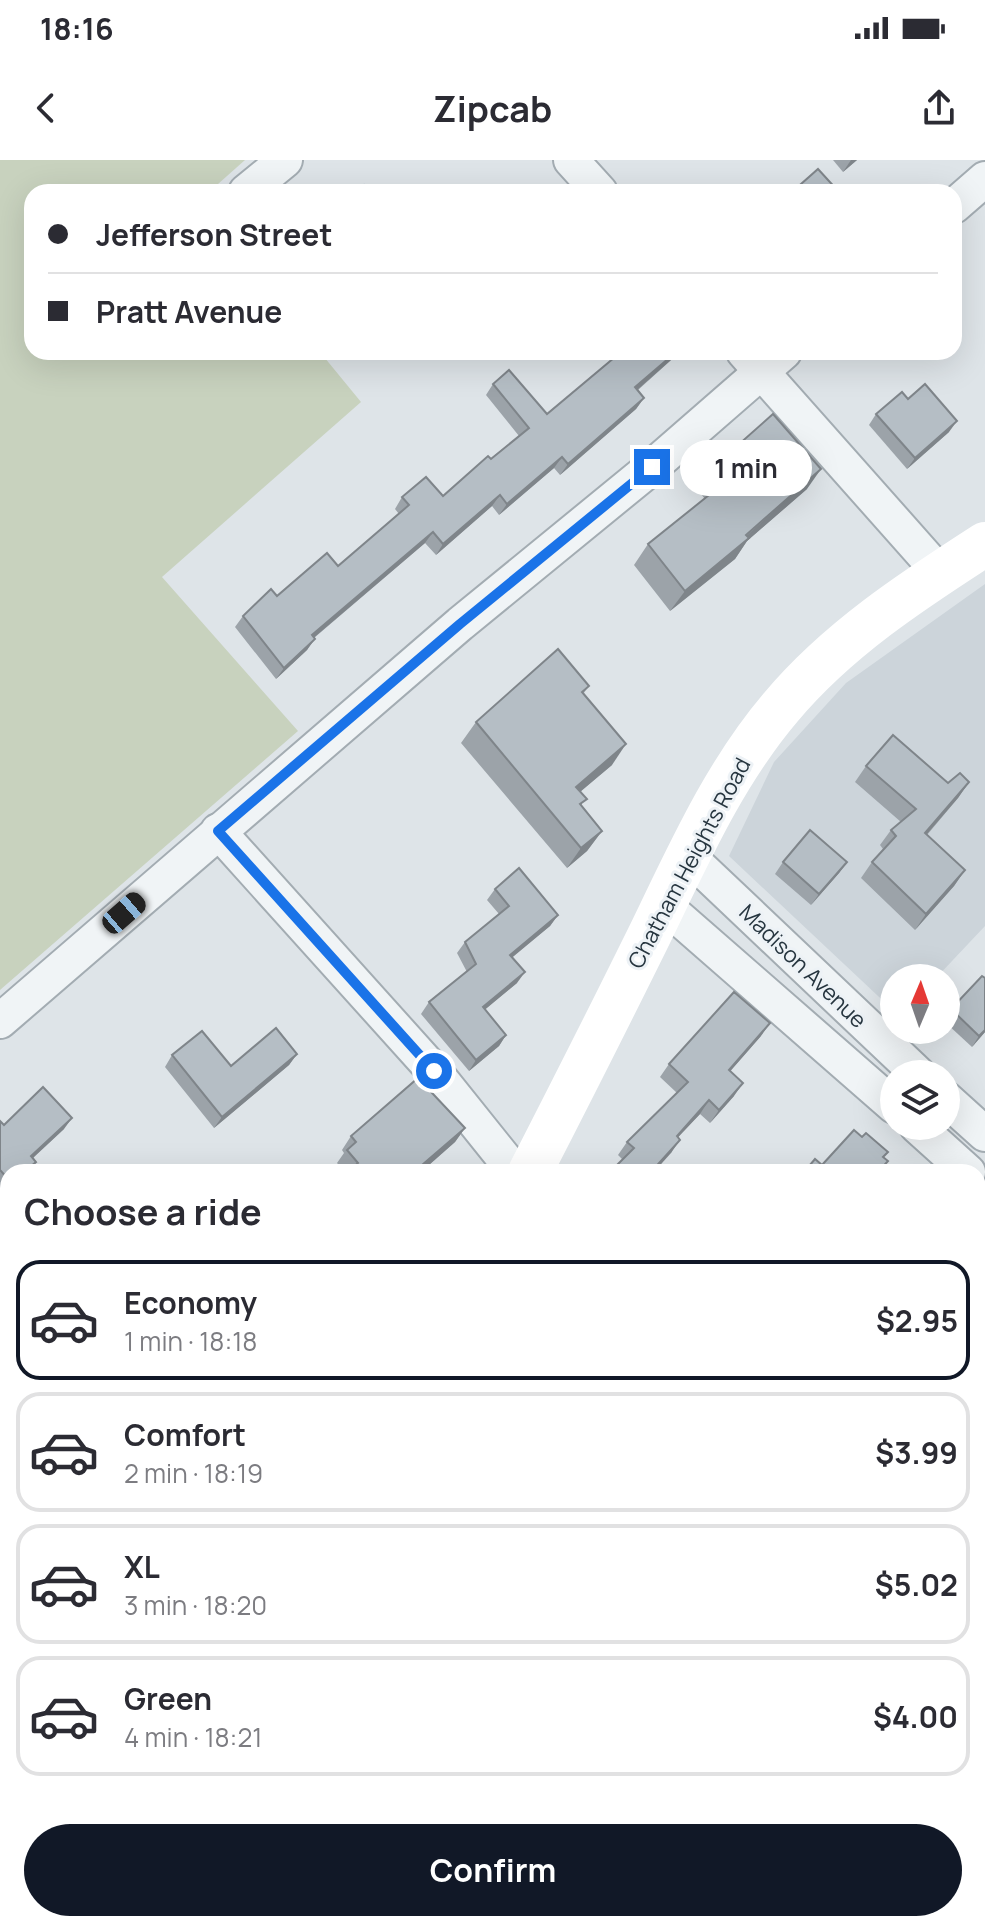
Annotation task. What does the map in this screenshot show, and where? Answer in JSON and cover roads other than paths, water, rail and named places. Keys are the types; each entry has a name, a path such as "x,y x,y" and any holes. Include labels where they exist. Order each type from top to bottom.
{"main road":[{"name":"Chatham Heights Road","path":"534,1164 729,779 782,706 826,659 940,573 985,544"}],"street":[{"path":"256,184 285,160"},
{"path":"571,160 593,184"},
{"path":"962,199 985,179"},
{"path":"0,1021 761,360"},
{"path":"765,360 940,573"},
{"path":"218,831 434,1071 509,1164"},
{"name":"Madison Avenue","path":"688,856 903,1060"},
{"name":"Madison Avenue","path":"664,905 880,1094"},
{"path":"960,1112 985,1134"},
{"path":"933,1140 959,1164"}]}
